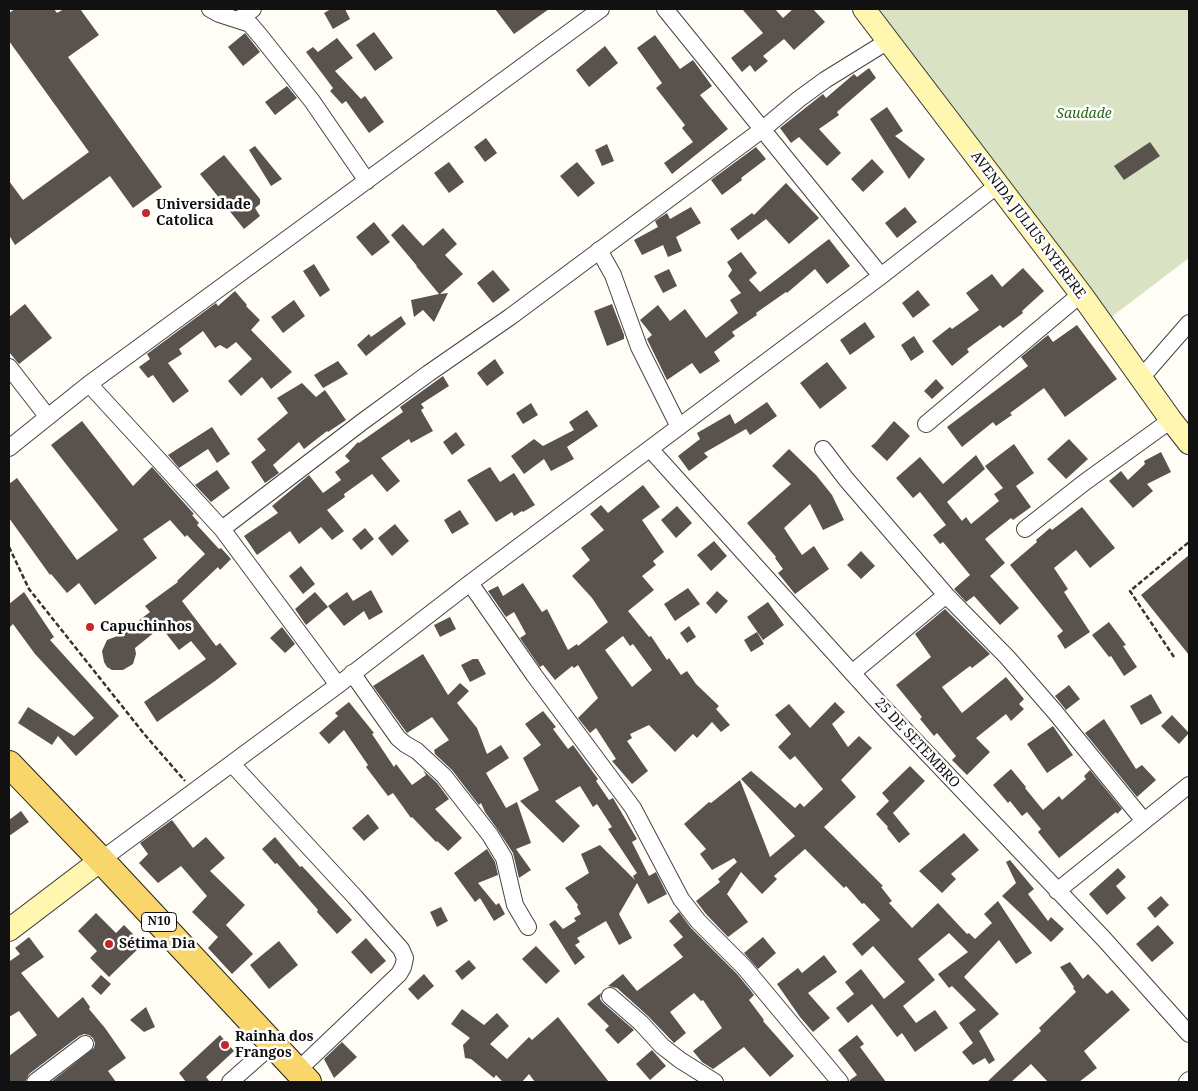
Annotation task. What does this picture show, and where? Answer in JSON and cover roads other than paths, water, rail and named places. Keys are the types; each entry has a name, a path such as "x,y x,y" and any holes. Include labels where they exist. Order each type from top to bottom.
{"main road":[{"name":"N10","path":"9,764 303,1076"}],"street":[{"path":"210,9 219,14 250,24 261,36 312,101 367,181"},
{"path":"238,20 253,9"},
{"path":"9,448 89,384 601,9"},
{"path":"665,9 881,276"},
{"name":"AVENIDA JULIUS NYERERE","path":"864,9 1081,294 1140,378 1189,443"},
{"path":"222,529 370,416 510,317 763,129 798,99 888,40"},
{"path":"9,930 881,276 998,185"},
{"path":"599,250 613,275 639,347 679,427"},
{"path":"926,424 1081,294"},
{"path":"1140,378 1189,323"},
{"path":"9,367 48,416"},
{"path":"89,384 222,529 338,685"},
{"path":"1024,529 1171,420"},
{"name":"25 DE SETEMBRO","path":"650,449 852,673 1189,1034"},
{"path":"823,449 846,479 946,595 1013,664 1055,712 1144,821"},
{"path":"470,583 534,675 633,808 681,899 698,920 744,968 840,1082"},
{"path":"852,673 946,595"},
{"path":"352,673 398,738 417,751 444,776 490,835 504,858 515,905 528,927"},
{"path":"232,764 355,897 401,949 405,958 404,967 399,974 303,1076"},
{"path":"1057,891 1189,784"},
{"path":"610,996 642,1022 662,1046 715,1082"},
{"path":"35,1082 85,1044"},
{"path":"230,1082 273,1044"}],"place":[{"name":"Universidade Catolica","path":"146,213"},
{"name":"Capuchinhos","path":"90,627"},
{"name":"Sétima Dia","path":"109,944"},
{"name":"Rainha dos Frangos","path":"225,1045"}],"park label":[{"name":"Saudade","path":"1084,114"}]}
